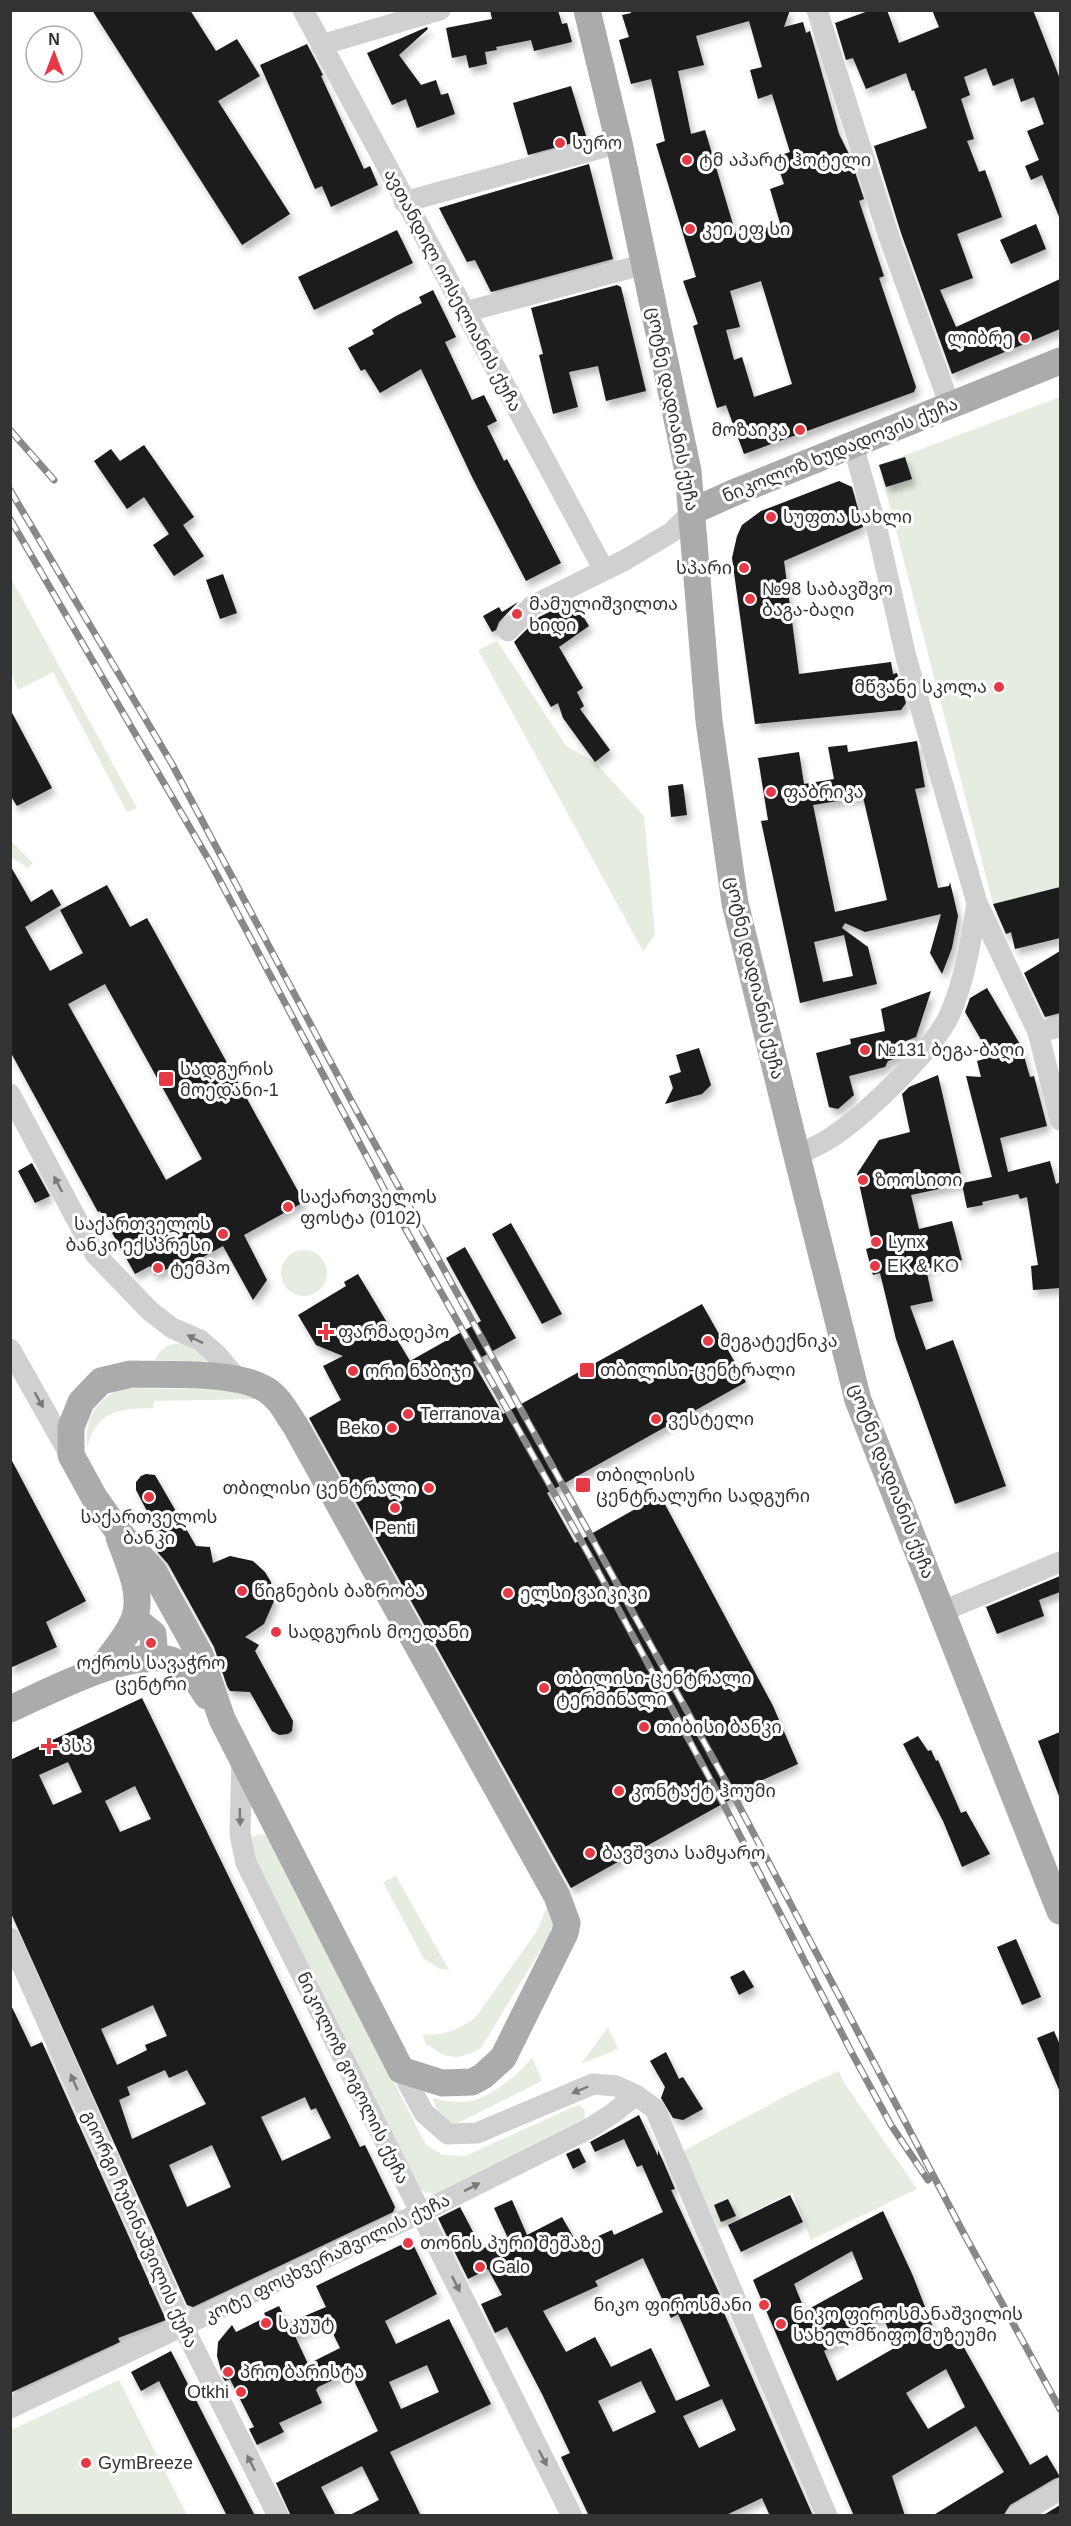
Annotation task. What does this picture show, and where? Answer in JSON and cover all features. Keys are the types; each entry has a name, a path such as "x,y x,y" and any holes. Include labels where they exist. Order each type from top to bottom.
{"main road":[{"name":"ცოტნე დადიანის ქუჩა","path":"587,10 620,143 688,471 709,721 735,903 797,1156 858,1400 1060,1911"},
{"name":"ნიკოლოზ ხუდადოვის ქუჩა","path":"693,511 1060,361"},
{"path":"10,1709 102,1668 147,1659 167,1658 185,1666 222,1719 401,2070 442,2083 472,2082 483,2076 503,2058 565,1934 564,1914 295,1425 277,1399 265,1389 237,1378 131,1374 101,1381 88,1392 74,1415 70,1455 94,1497 117,1530 154,1572 200,1655 222,1719"},
{"path":"102,1668 132,1624 137,1607 137,1594 117,1530"},
{"path":"132,1624 142,1625 153,1634 154,1647 147,1659"}],"street":[{"name":"ავთანდილ იოსელიანის ქუჩა","path":"303,10 404,202 604,570"},
{"path":"321,45 440,10"},
{"path":"817,10 889,237 950,406"},
{"path":"404,202 620,143"},
{"path":"465,312 645,264"},
{"path":"853,445 878,533 906,657 977,903 1038,1032 1060,1120"},
{"name":"ნიკოლოზ ხუდადოვის ქუჩა","path":"508,631 532,606 604,570 672,532 693,511"},
{"path":"797,1156 830,1138 891,1085 925,1051 949,1017 965,975 977,903"},
{"path":"1038,1032 1060,1027"},
{"path":"10,1094 95,1254 150,1311 172,1328 200,1340 237,1378"},
{"path":"10,1349 70,1455"},
{"path":"943,1611 1060,1562"},
{"name":"ნიკოლოზ გოგოლის ქუჩა","path":"242,1758 240,1834 246,1863 572,2516"},
{"name":"გიორგი ჩუბინაშვილის ქუჩა","path":"10,1938 183,2327 278,2516"},
{"path":"401,2070 424,2113 448,2133 477,2133 594,2084 616,2086 636,2095 655,2109 828,2516"},
{"name":"კოტე ფოცხვერაშვილის ქუჩა","path":"10,2408 420,2213 590,2128 636,2095"},
{"path":"1016,2516 1060,2490"}],"shaded area":[{"name":"მწვანე სკოლა","path":"1060,397 1060,887 993,904 879,465"},
{"path":"10,578 137,808 127,812 53,672 18,690 11,673"},
{"path":"497,641 566,746 595,762 644,816 655,935 643,951 478,650"},
{"path":"11,841 33,863 28,868 11,857"},
{"path":"309,1250 321,1256 326,1264 326,1282 321,1290 313,1295 299,1296 287,1290 282,1282 281,1268 287,1256 295,1251"},
{"path":"184,1343 194,1346 213,1362 155,1360 166,1347"},
{"path":"122,1388 245,1390 259,1399 154,1401 153,1408 129,1409 103,1419 97,1425 87,1447 88,1428 94,1411 105,1398"},
{"path":"259,1834 267,1835 426,2145 443,2155 465,2156 578,2105 584,2110 585,2118 434,2194 417,2189 245,1847 251,1838"},
{"path":"396,1876 449,1970 440,1969 424,1959 383,1882"},
{"path":"550,1900 553,1923 549,1936 481,2048 465,2055 452,2057 425,2043 423,2034 450,2031 475,2018 537,1931"},
{"path":"608,2027 618,2049 581,2064"},
{"path":"532,2057 542,2081 458,2123 444,2119 438,2112 432,2098 459,2102 475,2100 506,2082"},
{"path":"839,2071 845,2084 917,2189 811,2240 792,2192 717,2230 683,2151 793,2092"},
{"name":"GymBreeze","path":"119,2380 187,2515 11,2515 11,2430"}],"building":[{"path":"92,10 190,10 216,51 237,39 260,76 218,101 290,214 242,245"},
{"path":"490,10 558,10 562,24 567,23 572,42 534,51 531,40 496,47 497,50 485,52 487,64 469,68 466,55 452,58 446,28 492,19"},
{"path":"631,10 790,10 784,27 803,22 806,33 810,31 839,134 849,154 864,199 859,201 884,276 879,278 916,387 914,392 744,454 726,405 717,408 693,326 698,324 683,281 696,277 656,144 665,141 651,79 631,84 619,40 629,37 622,15 631,13","holes":["749,21 762,67 750,70 758,99 772,94 790,152 775,157 784,184 770,189 780,223 737,238 705,130 691,134 678,71 704,65 696,36","761,281 792,384 754,397 742,357 734,360 726,330 740,327 730,291"]},
{"path":"871,10 887,10 899,43 939,27 932,10 1033,10 1060,79 1060,219 1042,175 1031,180 1025,166 1039,160 1027,131 1044,124 1034,97 1021,102 1013,78 993,86 986,68 964,77 970,95 961,99 974,139 967,141 979,172 985,170 1002,217 957,234 973,278 940,290 956,327 1060,279 1060,329 952,374 901,233 874,146 927,128 906,73 866,89 853,58 846,60 835,23"},
{"path":"427,27 428,29 399,55 421,85 436,80 441,95 448,93 455,114 417,128 406,99 392,105 367,53"},
{"path":"307,44 364,169 370,166 378,185 331,207 322,186 315,189 260,65"},
{"path":"571,86 587,139 528,155 513,103"},
{"path":"589,164 613,259 491,292 475,260 467,262 439,208"},
{"path":"1036,224 1046,249 1011,264 1000,240"},
{"path":"397,230 413,263 314,310 298,277"},
{"path":"617,285 621,287 646,391 606,401 598,366 569,372 578,407 553,414 539,355 543,354 531,308"},
{"path":"433,290 456,337 445,342 472,400 484,395 497,421 487,426 504,461 507,459 561,563 526,581 472,477 421,369 380,393 365,369 361,371 348,348 374,334 372,330 422,303 419,297"},
{"path":"144,445 194,517 183,525 204,556 174,576 153,545 169,534 144,497 127,509 94,461 111,449 120,461"},
{"path":"905,457 912,479 886,487 879,465"},
{"path":"839,481 852,487 863,527 784,561 799,674 891,662 893,674 897,673 906,703 901,710 755,724 732,558 737,536 742,525 761,511"},
{"path":"223,574 237,613 220,619 206,580"},
{"path":"573,600 589,626 559,647 583,688 577,692 584,706 580,709 610,750 595,762 563,718 558,703 551,707 514,642 539,617"},
{"path":"518,602 492,632 483,616 499,607 502,612"},
{"path":"10,709 52,788 17,806 10,795"},
{"path":"917,741 925,787 915,789 938,888 949,886 950,882 958,916 952,948 942,974 930,953 941,914 865,932 845,923 842,928 868,947 877,984 800,1003 761,821 768,820 758,758 799,752 804,784 834,779 828,747 847,745 848,752","holes":["863,797 887,900 835,912 813,805","844,935 853,976 823,982 814,942"]},
{"path":"683,784 687,815 671,817 668,786"},
{"path":"10,865 31,902 52,889 61,905 25,927 50,971 83,953 60,910 107,885 130,927 147,918 304,1202 244,1235 267,1280 253,1300 223,1246 174,1273 171,1267 155,1275 150,1266 135,1274 100,1211 98,1212 10,1051","holes":["105,984 202,1159 166,1180 68,1004"]},
{"path":"1060,887 1060,938 1015,949 1011,932 1006,934 993,904"},
{"path":"1060,951 1060,1013 1045,1017 1024,973"},
{"path":"987,988 1021,1046 1030,1077 1034,1076 1047,1126 1000,1138 1008,1172 1050,1161 1056,1184 1060,1182 1060,1288 1033,1290 1031,1266 1038,1265 1027,1197 1020,1199 1018,1194 982,1202 983,1205 967,1208 962,1184 911,1195 919,1229 952,1221 962,1260 926,1269 933,1301 910,1306 926,1350 953,1340 1006,1486 955,1504 896,1339 880,1273 873,1275 866,1249 873,1247 857,1174 879,1140 910,1132 902,1094 909,1087 938,1075 963,1183 992,1177 966,1076 981,1077 977,1061 991,1057 965,1012 970,998"},
{"path":"931,991 916,1037 898,1044 902,1056 888,1061 885,1067 849,1076 854,1095 838,1109 829,1107 816,1053 851,1044 850,1039 885,1031 881,1009"},
{"path":"699,1048 711,1085 702,1094 665,1104 673,1088 669,1076 681,1072 676,1055"},
{"path":"32,1163 50,1196 35,1203 18,1171"},
{"path":"511,1223 562,1314 542,1324 492,1234"},
{"name":"თბილისი-ცენტრალი ტერმინალი","path":"465,1247 516,1338 473,1362 503,1414 702,1304 746,1382 547,1493 575,1543 660,1495 773,1706 798,1764 758,1782 761,1788 744,1797 742,1793 571,1888 309,1418 341,1400 323,1366 343,1356 316,1345 298,1315 346,1286 344,1282 358,1274 410,1361 481,1321 446,1258"},
{"path":"10,1457 86,1601 46,1622 57,1647 10,1668"},
{"path":"146,1474 155,1475 196,1546 210,1547 213,1563 230,1556 253,1561 265,1572 271,1582 274,1601 264,1624 245,1637 259,1645 255,1651 293,1721 292,1731 288,1734 279,1735 272,1731 250,1692 230,1691 227,1686 214,1647 168,1564 153,1547 159,1534 136,1490 136,1482"},
{"path":"1060,1576 1060,1592 1039,1600 1044,1616 997,1634 986,1607"},
{"path":"142,1698 360,2147 365,2145 395,2207 393,2212 193,2307 187,2305 10,1911 10,1760","holes":["68,1762 82,1792 53,1805 39,1775","135,1786 151,1819 120,1832 105,1801","153,2005 167,2036 145,2045 147,2050 117,2065 101,2029","165,2070 169,2078 187,2070 206,2104 132,2139 119,2100 130,2095 127,2087","305,2097 311,2110 316,2108 331,2138 282,2161 261,2117","212,2145 231,2187 187,2207 169,2165"]},
{"path":"1060,1732 1060,1795 1059,1796 1038,1741"},
{"path":"918,1736 928,1751 931,1750 936,1761 938,1760 961,1813 966,1811 990,1854 962,1867 943,1821 903,1744"},
{"path":"1016,1939 1041,1997 1022,2005 997,1947"},
{"path":"744,1970 754,1987 739,1995 730,1977"},
{"path":"10,2003 31,2047 42,2042 166,2320 118,2338 120,2342 10,2393"},
{"path":"1054,2031 1060,2045 1060,2092 1037,2038"},
{"path":"666,2052 679,2079 683,2077 703,2109 683,2120 673,2118 661,2098 665,2087 650,2061"},
{"path":"639,2115 658,2156 658,2150 663,2161 675,2189 671,2190 720,2295 717,2297 813,2516 770,2516 762,2498 724,2516 589,2516 561,2457 570,2453 542,2394 507,2327 495,2333 481,2304 502,2295 488,2269 468,2279 438,2218 460,2207 482,2249 507,2236 494,2208 512,2200 527,2235 562,2217 578,2245 612,2230 614,2235 663,2212 642,2165 637,2167 624,2139 595,2152 590,2142","holes":["643,2258 671,2318 678,2314 710,2386 676,2401 651,2348 611,2367 595,2337 566,2352 543,2311 598,2286 595,2281","641,2381 656,2412 613,2432 598,2401","722,2399 736,2430 699,2448 683,2416"]},
{"path":"579,2148 586,2162 573,2169 566,2154"},
{"path":"790,2195 803,2222 741,2252 728,2225"},
{"path":"728,2199 736,2216 721,2222 714,2205"},
{"path":"883,2211 913,2276 941,2348 958,2337 1030,2465 1047,2455 1060,2477 1010,2505 1003,2516 932,2516 1004,2472 976,2426 892,2476 905,2516 854,2516 753,2280","holes":["852,2251 863,2279 805,2311 794,2284","883,2317 896,2347 837,2381 824,2351","946,2369 965,2407 928,2429 906,2393"]},
{"path":"411,2240 437,2294 385,2321 396,2344 449,2319 491,2404 390,2452 421,2516 348,2516 379,2500 362,2466 321,2487 336,2516 291,2516 276,2483 378,2431 350,2372 318,2387 316,2390 322,2403 279,2423 284,2432 257,2445 249,2429 254,2427 230,2379 225,2381 223,2378 217,2356 218,2342 232,2325 236,2332 266,2317 264,2313 279,2306 288,2323 326,2307 316,2286","holes":["328,2323 340,2348 308,2364 295,2336","427,2365 439,2392 401,2409 389,2382"]},
{"path":"171,2351 255,2516 227,2516 159,2381 141,2391 131,2372"},
{"path":"1060,2505 1060,2516 1042,2516"}],"railway":[{"path":"10,430 54,480"},
{"path":"10,490 172,764 354,1106 736,1800 963,2232 1060,2409"},
{"path":"10,519 210,862 401,1221 593,1562 723,1803 891,2125 928,2180"}],"place":[{"name":"სურო","path":"560,143"},
{"name":"ტმ აპარტ ჰოტელი","path":"687,160"},
{"name":"კეი ეფ სი","path":"690,229"},
{"name":"ლიბრე","path":"1025,338"},
{"name":"მოზაიკა","path":"800,430"},
{"name":"სუფთა სახლი","path":"771,517"},
{"name":"სპარი","path":"744,568"},
{"name":"№98 საბავშვო ბაგა-ბაღი","path":"750,599"},
{"name":"მამულიშვილთა ხიდი","path":"517,614"},
{"name":"მწვანე სკოლა","path":"999,687"},
{"name":"ფაბრიკა","path":"771,792"},
{"name":"№131 ბეგა-ბაღი","path":"865,1050"},
{"name":"სადგურის მოედანი-1","path":"166,1079"},
{"name":"ზოოსითი","path":"863,1180"},
{"name":"საქართველოს ფოსტა (0102)","path":"288,1207"},
{"name":"საქართველოს ბანკი ექსპრესი","path":"223,1234"},
{"name":"Lynx","path":"876,1242"},
{"name":"EK & KO","path":"875,1266"},
{"name":"ტემპო","path":"158,1268"},
{"name":"ფარმადეპო","path":"326,1332"},
{"name":"მეგატექნიკა","path":"708,1341"},
{"name":"თბილისი-ცენტრალი","path":"587,1370"},
{"name":"ორი ნაბიჯი","path":"353,1371"},
{"name":"Terranova","path":"408,1414"},
{"name":"ვესტელი","path":"656,1419"},
{"name":"Beko","path":"392,1428"},
{"name":"თბილისის ცენტრალური სადგური","path":"583,1485"},
{"name":"თბილისი ცენტრალი","path":"429,1488"},
{"name":"საქართველოს ბანკი","path":"149,1497"},
{"name":"Penti","path":"395,1508"},
{"name":"წიგნების ბაზრობა","path":"242,1591"},
{"name":"ელსი ვაიკიკი","path":"508,1593"},
{"name":"სადგურის მოედანი","path":"276,1632"},
{"name":"ოქროს სავაჭრო ცენტრი","path":"151,1643"},
{"name":"თბილისი-ცენტრალი ტერმინალი","path":"544,1688"},
{"name":"თიბისი ბანკი","path":"644,1727"},
{"name":"პსპ","path":"49,1746"},
{"name":"კონტაქტ ჰოუმი","path":"619,1791"},
{"name":"ბავშვთა სამყარო","path":"590,1853"},
{"name":"თონის პური შეშაზე","path":"408,2243"},
{"name":"Galo","path":"480,2267"},
{"name":"ნიკო ფიროსმანი","path":"764,2305"},
{"name":"სკუუტ","path":"266,2323"},
{"name":"ნიკო ფიროსმანაშვილის სახელმწიფო მუზეუმი","path":"781,2324"},
{"name":"პრო ბარისტა","path":"228,2372"},
{"name":"Otkhi","path":"241,2392"},
{"name":"GymBreeze","path":"86,2463"}]}
